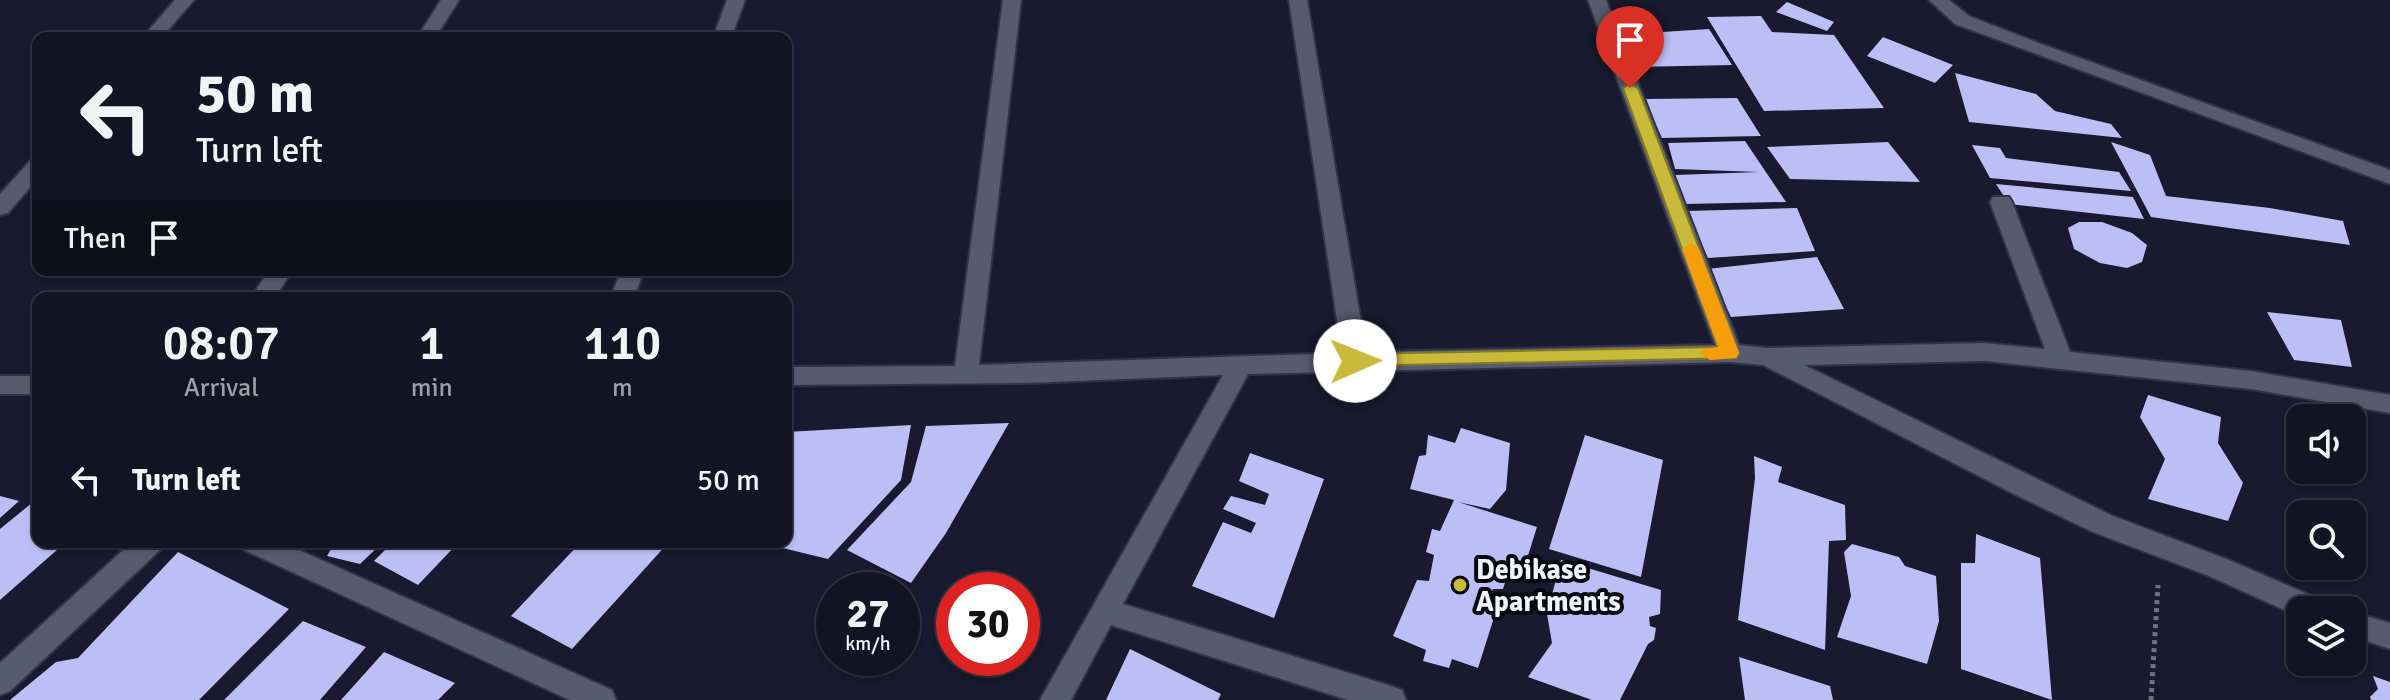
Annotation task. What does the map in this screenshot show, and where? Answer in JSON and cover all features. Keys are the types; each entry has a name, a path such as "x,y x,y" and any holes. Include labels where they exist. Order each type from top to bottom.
{"street":[{"path":"156,32 185,0"},
{"path":"430,32 450,0"},
{"path":"724,32 736,0"},
{"path":"966,372 1012,0"},
{"path":"1298,0 1355,361"},
{"path":"1597,0 1730,353"},
{"path":"1938,0 1962,20 2390,177"},
{"path":"0,208 32,172"},
{"path":"2001,202 2061,360"},
{"path":"792,376 966,372 1026,374 1355,361 1730,353 1767,357 1985,352 2251,380 2390,404"},
{"path":"1767,357 2023,487 2103,524 2161,545 2286,598"},
{"path":"1055,700 1241,365"},
{"path":"0,385 32,385"},
{"path":"0,682 144,548"},
{"path":"267,548 601,700"},
{"path":"1105,611 1391,700"},
{"path":"2366,628 2390,636"}],"path":[{"path":"2151,700 2161,545"}],"building":[{"path":"1787,2 1834,22 1827,31 1776,12"},
{"path":"1761,16 1772,32 1834,35 1884,108 1764,111 1707,17"},
{"path":"1709,29 1732,65 1633,67 1615,35"},
{"path":"1883,37 1953,65 1935,83 1867,56"},
{"path":"1955,73 2036,94 2055,111 2111,124 2122,138 1969,122"},
{"path":"1737,98 1761,136 1662,138 1644,99"},
{"path":"1745,141 1786,202 1685,204 1675,175 1759,172 1675,169 1668,143"},
{"path":"1888,142 1920,182 1790,179 1767,147"},
{"path":"2111,142 2150,155 2166,196 2270,208 2343,221 2350,245 2151,217"},
{"path":"1972,145 2000,148 2006,158 2119,172 2131,191 1990,178"},
{"path":"1996,184 2133,197 2144,219 2009,204"},
{"path":"1797,208 1815,251 1708,258 1686,211"},
{"path":"2079,222 2102,222 2132,233 2147,245 2142,262 2127,268 2100,263 2074,249 2068,228"},
{"path":"1817,257 1844,309 1731,317 1707,269"},
{"path":"2267,312 2341,320 2352,367 2294,360"},
{"path":"2148,395 2221,417 2218,443 2243,483 2228,521 2148,499 2165,459 2140,417"},
{"path":"1009,423 946,533 919,572 890,572 847,550 911,482 926,426"},
{"path":"911,425 901,480 828,559 783,548 792,548 792,432"},
{"name":"Debikase Apartments","path":"1461,428 1510,443 1506,490 1490,509 1458,502 1537,527 1526,562 1512,560 1503,589 1493,589 1485,601 1497,608 1478,668 1452,659 1449,668 1423,661 1426,650 1393,636 1417,580 1429,581 1434,555 1426,552 1432,529 1440,531 1454,500 1410,489 1419,456 1426,455 1428,435 1455,443"},
{"path":"1585,435 1663,460 1641,577 1549,549"},
{"path":"1250,453 1324,479 1274,618 1192,586 1223,522 1251,533 1256,523 1223,509 1231,496 1265,505 1269,494 1239,481"},
{"path":"1754,456 1782,467 1778,482 1845,505 1846,540 1829,541 1825,650 1738,620 1755,478"},
{"path":"0,496 19,501 0,518"},
{"path":"32,503 32,548 59,548 0,600 0,529"},
{"path":"1976,534 2040,558 2052,700 1961,669 1961,563 1975,563"},
{"path":"1852,544 1899,557 1905,566 1936,576 1939,621 1927,664 1837,637 1851,596 1844,552"},
{"path":"332,548 377,548 360,564 327,556"},
{"path":"387,548 453,548 418,585 374,561"},
{"path":"575,548 664,548 572,649 511,616"},
{"path":"178,552 289,609 199,700 10,700 56,662 78,658"},
{"path":"1561,560 1661,590 1660,614 1649,617 1650,626 1656,628 1654,640 1648,644 1620,700 1592,700 1528,677 1552,643 1547,614"},
{"path":"303,621 366,647 320,700 224,700"},
{"path":"1130,649 1221,694 1218,700 1106,700"},
{"path":"384,652 455,683 438,700 341,700"},
{"path":"1739,657 1830,686 1833,700 1745,700"},
{"path":"2373,676 2390,682 2390,700 2371,700 2370,697 2378,689"}],"slow traffic":[{"path":"1691,249 1730,353 1710,353"}],"place":[{"name":"Debikase Apartments","path":"1460,585"}],"route":[{"path":"1355,361 1730,353 1630,88"}]}
